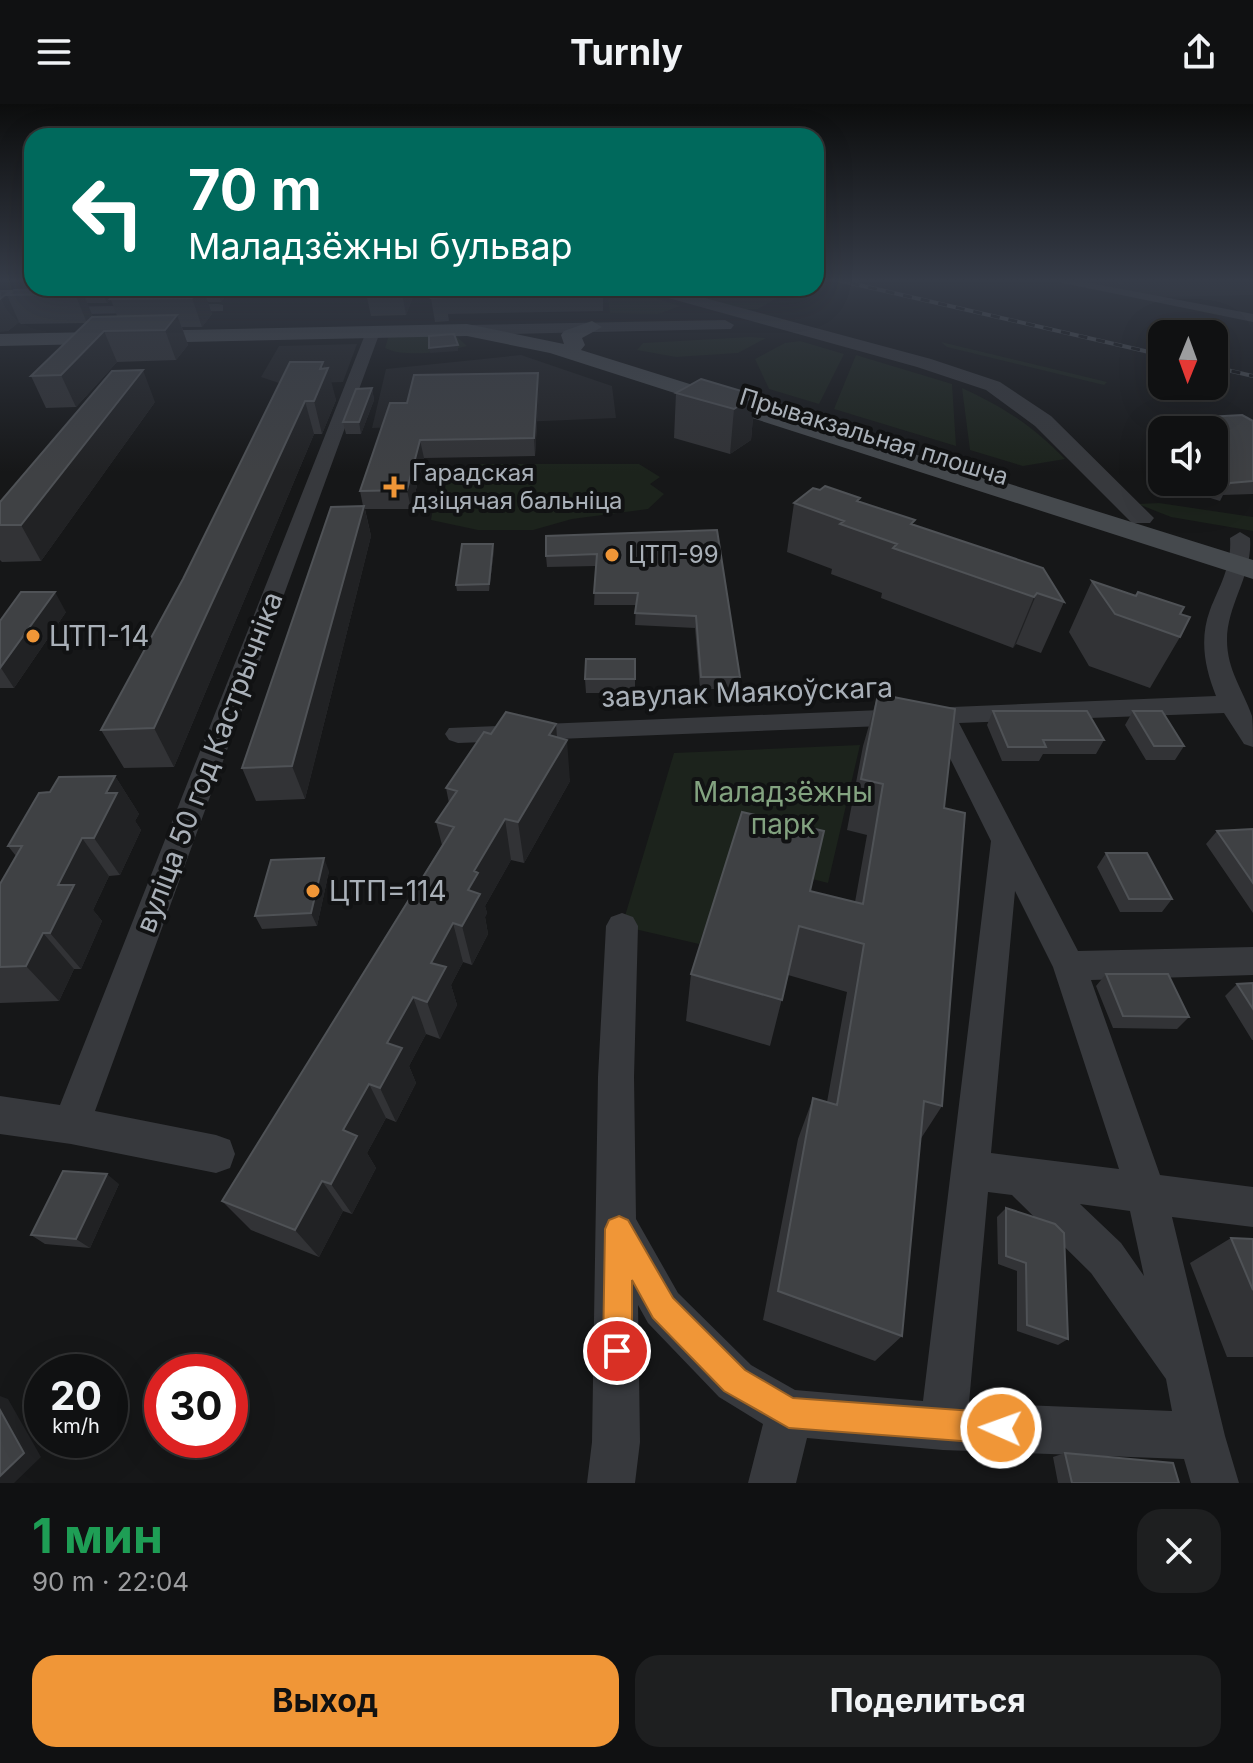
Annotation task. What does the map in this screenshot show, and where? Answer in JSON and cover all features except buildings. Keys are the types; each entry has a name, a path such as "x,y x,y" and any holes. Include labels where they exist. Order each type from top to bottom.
{"main road":[{"name":"Прывакзальная плошча","path":"534,343 1092,518 1247,552"},
{"name":"Прывакзальная плошча","path":"606,343 1247,552"}],"street":[{"name":"вуліца 50 год Кастрычніка","path":"71,1125 369,343"},
{"path":"847,343 924,363 993,386 1043,421 1141,518"},
{"path":"1247,552 1217,623 1217,661 1231,704 1253,738"},
{"name":"завулак Маякоўскага","path":"458,734 1231,704"},
{"path":"942,716 1069,966 1147,1194 1201,1436 1215,1483"},
{"path":"943,1426 1005,841"},
{"path":"611,1483 616,1442 619,1229 616,1077 622,926"},
{"path":"1069,966 1253,961"},
{"path":"0,1115 71,1125 216,1154"},
{"path":"971,1170 1253,1207"},
{"path":"1022,1177 1106,1258 1187,1375"},
{"path":"619,1229 663,1308 735,1381 789,1413 943,1426 1201,1436"},
{"path":"772,1483 789,1413"}],"shaded area":[{"path":"357,344 343,382 282,384 261,377 279,346"},
{"path":"521,355 612,386 616,418 372,428 386,369"}],"green space":[{"path":"386,343 464,343 467,346 414,353 385,348"},
{"path":"643,343 756,343 738,353 676,357 637,350"},
{"path":"784,343 808,343 844,354 819,404 769,389 755,359"},
{"path":"943,343 1107,382 1104,385 947,347"},
{"path":"856,355 952,384 956,446 834,409"},
{"path":"962,388 1017,418 1065,459 1023,466 970,450"},
{"path":"482,464 639,464 660,477 650,484 664,494 648,509 572,519 533,530 478,530 431,520 439,472"},
{"path":"1159,503 1253,517 1253,531 1171,517 1138,504"},
{"name":"Маладзёжны парк","path":"860,745 828,883 730,858 699,944 622,926 674,753"}],"railway":[{"path":"1112,343 1148,352"},
{"path":"1228,370 1253,376"}],"place":[{"name":"Гарадская дзіцячая бальніца","path":"394,487"},
{"name":"ЦТП-99","path":"612,555"},
{"name":"ЦТП-14","path":"33,636"},
{"name":"ЦТП=114","path":"313,891"}],"route":[{"path":"617,1351 619,1229 663,1308 735,1381 789,1413 1001,1428"}]}
